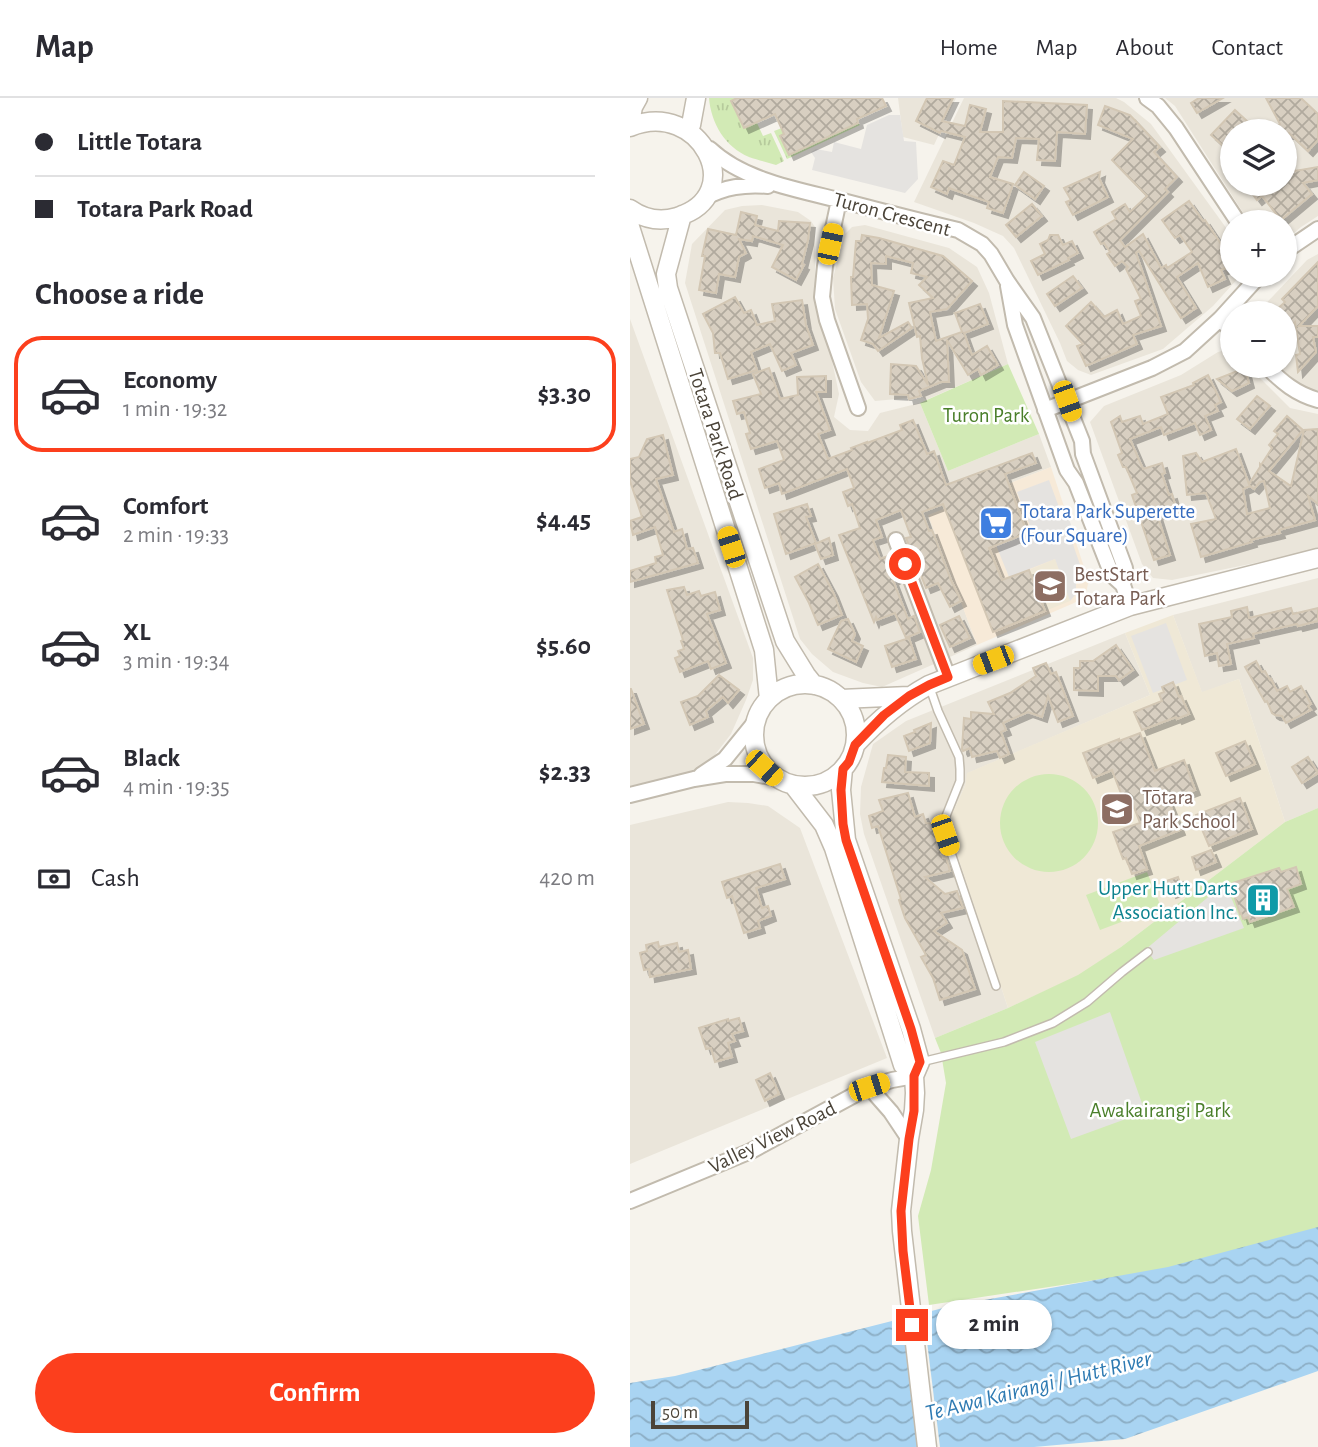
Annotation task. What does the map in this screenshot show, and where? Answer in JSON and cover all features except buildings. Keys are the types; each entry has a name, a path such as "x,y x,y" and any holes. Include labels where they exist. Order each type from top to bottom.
{"street":[{"path":"691,125 696,98"},
{"path":"1147,98 1158,106 1176,128 1230,210"},
{"path":"630,209 646,217 658,219 682,215 704,198 713,169 710,149 691,125 682,120 660,116 638,121 632,112"},
{"name":"Turon Crescent","path":"710,149 741,171 797,190 958,230 982,244 1033,318 1067,401 1082,441 1083,454 1125,568 1123,585 1130,606"},
{"name":"Turon Crescent","path":"704,198 735,186 797,190"},
{"path":"839,200 825,266 822,297 827,320 858,408"},
{"name":"Totara Park Road","path":"682,215 666,274 668,288 785,641 814,685"},
{"name":"Totara Park Road","path":"630,228 764,650 769,699"},
{"path":"1297,243 1318,229"},
{"name":"Turon Crescent","path":"1007,281 1015,325 1067,470 1076,482 1112,575 1123,585"},
{"path":"1236,301 1249,287"},
{"path":"1045,410 1172,359 1220,319"},
{"path":"1279,378 1295,391 1318,400"},
{"path":"896,540 948,677"},
{"path":"855,745 884,715 909,696 948,677 1130,606 1318,558"},
{"path":"630,795 694,779 740,774 776,778 794,786 821,784 833,778 849,762 855,745 854,720 849,709 833,693 814,685 790,686 769,699 726,759 694,779"},
{"path":"841,699 909,696"},
{"path":"755,722 753,738 756,754 764,768 776,778"},
{"path":"843,769 841,790 846,840 911,1029 917,1069 901,1211 927,1447"},
{"path":"794,786 824,825 834,848 903,1065 917,1069"},
{"name":"Valley View Road","path":"630,1201 751,1151 869,1087 917,1069"},
{"path":"869,1087 891,1112 909,1139"}],"lane":[{"path":"929,685 959,757 960,781 944,821 945,835 996,986"},
{"path":"917,1069 1004,1042 1053,1023 1087,1002 1148,952"}],"shaded area":[{"path":"898,98 956,98 934,145 903,137"},
{"path":"964,98 1116,98 1151,124 1220,219 1220,287 1230,287 1213,306 1163,349 1091,375 1078,370 1067,361 1014,248 1003,236 914,202"},
{"path":"1165,98 1318,98 1318,216 1297,230 1297,210 1241,210 1232,196 1297,196 1297,119 1220,119 1220,177 1175,106"},
{"path":"889,115 900,115 904,141 916,142 918,179 905,193 812,170 815,158 811,152 816,149 832,152 834,142 861,149 867,125"},
{"path":"762,205 798,212 815,227 815,297 839,394 834,417 850,430 868,431 880,413 920,403 948,471 1039,434 1051,467 929,515 977,645 882,687 833,672 812,654 800,639 685,283 692,244 725,210"},
{"path":"865,225 949,248 977,267 989,293 1008,364 926,400 919,394 908,398 875,401 861,382 835,309 833,278 845,234 852,227"},
{"path":"1318,254 1318,393 1291,378 1297,378 1297,301 1268,301 1282,287 1297,287 1297,271 1307,260"},
{"path":"630,319 753,658 753,680 731,734 704,769 630,786"},
{"path":"1218,352 1220,378 1260,378 1290,408 1318,414 1318,550 1172,580 1153,578 1142,564 1090,422 1104,406 1181,375"},
{"path":"1051,467 1087,576 1086,593 1074,603 977,645 928,515"},
{"path":"1049,480 1063,518 1068,516 1073,531 1069,533 1085,579 1076,583 1076,594 1070,601 1055,559 1009,577 996,545 1032,531 1017,492"},
{"name":"BestStart Totara Park","path":"1055,559 1070,601 1045,611 1029,570"},
{"path":"1318,578 1318,808 1285,822 1239,679 1202,693 1173,615"},
{"name":"Tōtara Park School","path":"1173,615 1202,692 1239,679 1285,822 1121,947 1078,976 1008,1008 950,833 951,816 965,786 967,773 1150,695 1125,633"},
{"path":"1166,623 1187,680 1153,693 1131,636"},
{"path":"1125,633 1150,695 968,773 951,816 950,833 1008,1008 935,1038 864,834 860,814 861,787 873,744 906,721"},
{"path":"728,802 768,806 800,828 887,1058 630,1164 630,825"},
{"path":"1225,883 1244,928 1154,960 1146,949"},
{"path":"1110,1012 1145,1112 1071,1139 1035,1042"}],"green space":[{"path":"709,98 737,98 731,101 744,128 757,123 763,136 771,133 784,161 776,165 740,153 726,141 716,125"},
{"path":"858,123 860,125 787,159 774,131 782,128 789,132 780,137 789,155"},
{"name":"Turon Park","path":"1008,364 1039,434 948,471 920,403"},
{"path":"1039,774 1059,774 1084,788 1095,804 1098,823 1095,842 1084,858 1059,872 1039,872 1022,864 1008,850 1000,833 1000,813 1008,796 1022,782"},
{"name":"Awakairangi Park","path":"1318,808 1318,1243 1201,1264 929,1305 918,1216 931,1170 946,1083 941,1053 935,1038 1078,975 1121,947 1285,822"},
{"path":"1147,872 1161,907 1100,930 1086,895"}],"water":[{"name":"Te Awa Kairangi / Hutt River","path":"1318,1227 1318,1371 1125,1439 1034,1447 630,1447 630,1383 675,1376 951,1306 1168,1267"}],"pier":[{"path":"923,1309 940,1447 918,1447 902,1314"}],"place":[{"name":"Totara Park Superette (Four Square)","path":"996,523"},
{"name":"BestStart Totara Park","path":"1050,586"},
{"name":"Tōtara Park School","path":"1117,809"},
{"name":"Upper Hutt Darts Association Inc.","path":"1263,900"}],"route":[{"path":"905,564 948,677 909,696 871,727 855,745 853,754 843,769 841,790 846,840 920,1062 914,1076 914,1111 901,1211 912,1325"}]}
